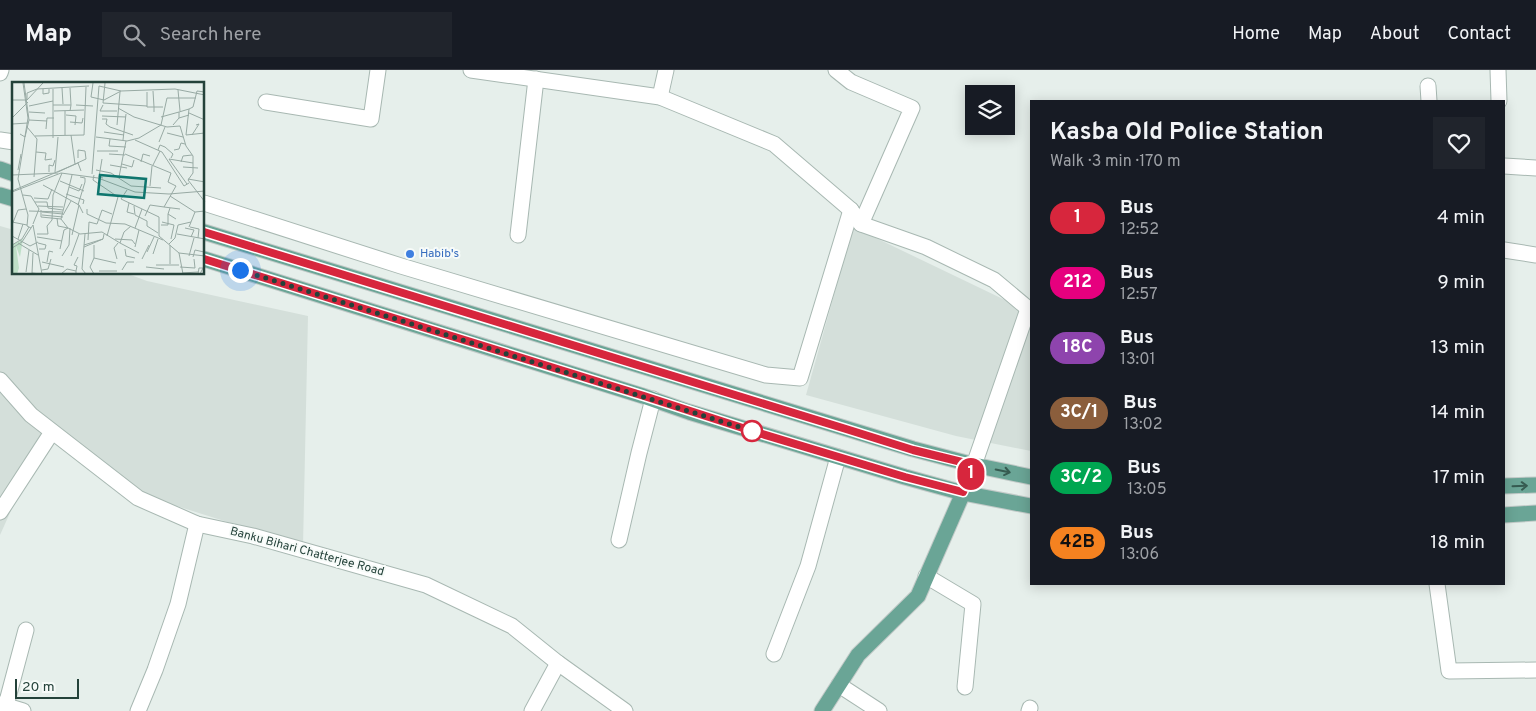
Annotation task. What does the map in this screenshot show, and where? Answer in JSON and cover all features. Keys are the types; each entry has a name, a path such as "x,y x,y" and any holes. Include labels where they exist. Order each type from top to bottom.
{"main road":[{"path":"0,169 12,173"},
{"path":"205,232 652,368 913,450 1030,477"},
{"path":"205,258 689,412 838,457 963,492 1030,506"},
{"path":"1505,486 1536,485"},
{"path":"822,711 858,655 918,596 963,492"},
{"path":"1505,515 1536,514"}],"street":[{"path":"266,102 371,119 378,70"},
{"path":"471,70 660,97 774,144 851,210 861,224 926,247 994,280 1029,310 963,492"},
{"path":"660,97 666,70"},
{"path":"836,70 851,82 912,108 861,224"},
{"path":"1498,70 1499,100"},
{"path":"518,235 536,79"},
{"path":"1505,166 1536,168"},
{"path":"205,203 401,266 747,370 766,375 800,378 851,210"},
{"path":"1505,250 1536,255"},
{"name":"Banku Bihari Chatterjee Road","path":"0,380 31,415 138,498 197,524 253,536 426,585 512,626 558,663 624,711"},
{"path":"619,540 648,398"},
{"path":"0,512 52,432"},
{"path":"774,654 808,566 838,457"},
{"path":"138,711 155,670 178,604 197,524"},
{"path":"926,576 973,604 965,687"},
{"path":"1437,585 1449,671 1536,670"},
{"path":"23,711 3,705 26,630"},
{"path":"532,711 558,663"},
{"path":"839,685 879,711"}],"shaded area":[{"path":"0,226 12,229 12,275 131,275 147,281 308,316 303,546 142,495 35,413 0,374"},
{"path":"853,227 1005,300 1030,317 1030,451 956,436 806,395"},
{"path":"0,389 45,432 13,477 19,493 0,535"}],"bus line":[{"name":"1","path":"205,232 652,368 913,450 974,465 963,492 905,477 689,412 644,396 205,259"}],"place":[{"name":"Habib's","path":"410,254"}],"route":[{"path":"240,270 752,431"}]}
